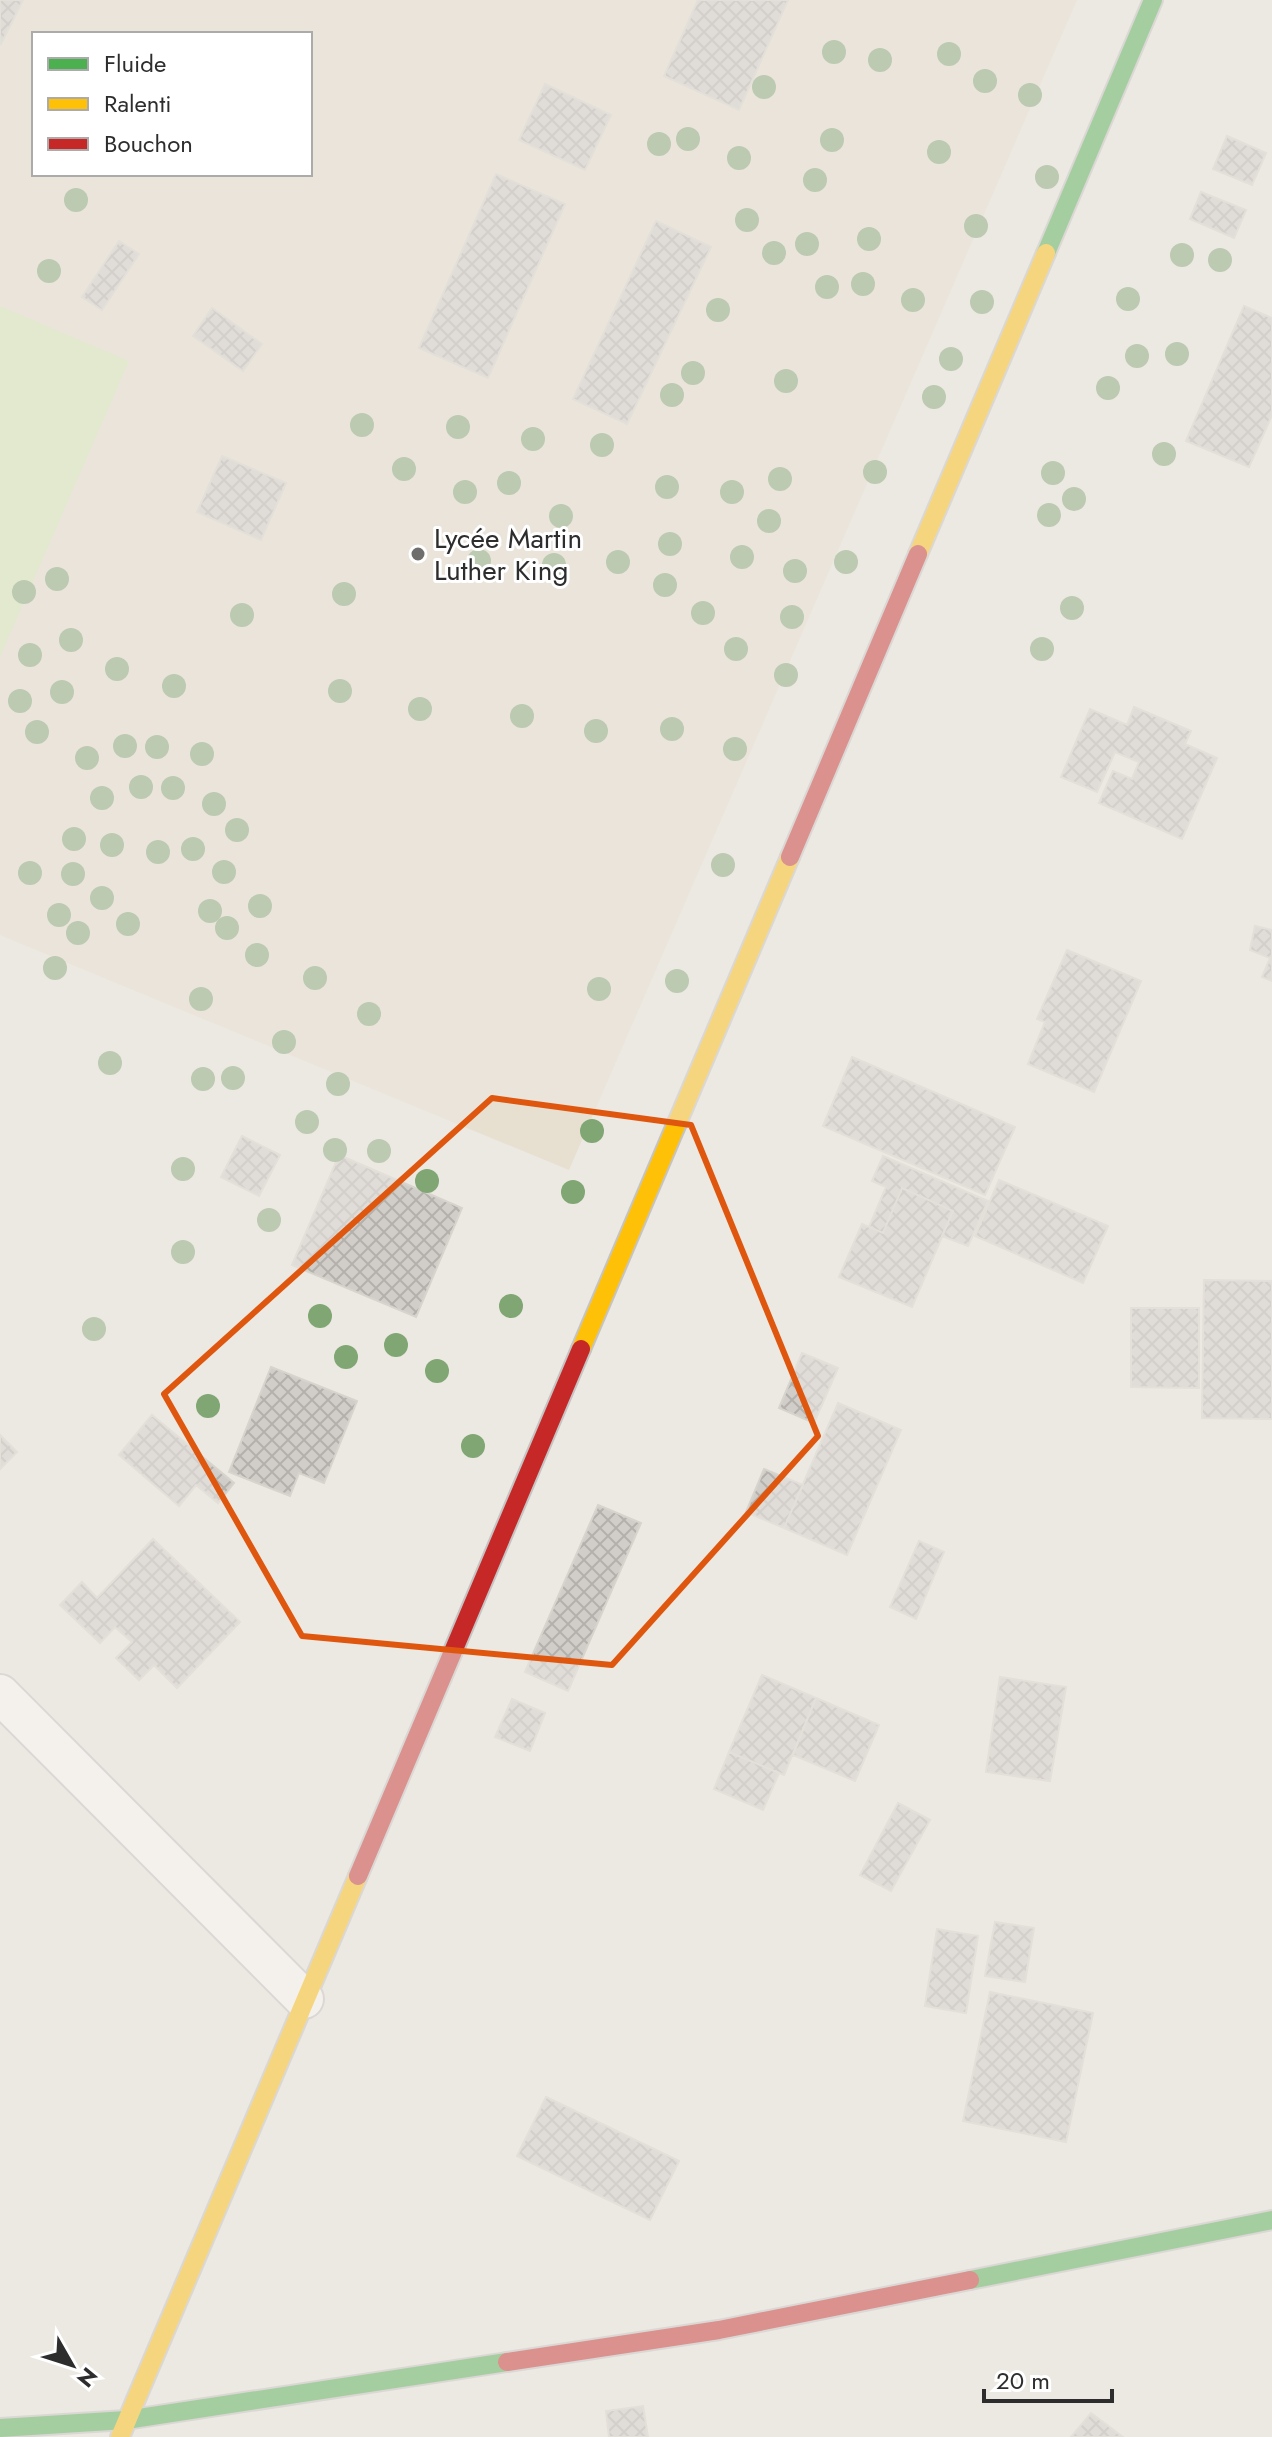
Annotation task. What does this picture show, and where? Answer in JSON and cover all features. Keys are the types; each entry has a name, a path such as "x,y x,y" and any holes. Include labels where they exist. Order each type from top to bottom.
{"street":[{"path":"123,2429 1153,0"},
{"path":"0,1694 304,1999"},
{"path":"0,2428 123,2429 719,2330 1272,2220"}],"highlighted area":[{"path":"492,1098 691,1125 818,1436 612,1665 302,1636 164,1394"}],"shaded area":[{"name":"Lycée Martin Luther King","path":"0,0 1077,0 569,1170 0,935"}],"green space":[{"path":"0,306 129,361 0,657"}],"building":[{"path":"0,0 23,0 1,44 0,43"},
{"path":"698,0 788,0 739,110 664,76"},
{"path":"545,84 611,115 585,170 519,140"},
{"path":"1227,136 1266,153 1252,185 1213,169"},
{"path":"496,174 565,204 488,378 419,348"},
{"path":"1201,192 1246,210 1234,238 1190,219"},
{"path":"656,221 711,247 627,424 573,399"},
{"path":"119,241 139,254 102,310 82,297"},
{"path":"1244,306 1272,318 1272,415 1249,467 1186,441"},
{"path":"212,308 262,344 243,371 193,336"},
{"path":"222,456 286,483 261,540 197,512"},
{"path":"1134,707 1191,731 1185,744 1217,758 1182,839 1099,803 1113,771 1132,779 1139,762 1115,752 1097,792 1061,777 1090,709 1127,725"},
{"path":"1255,926 1272,930 1272,959 1250,950"},
{"path":"1067,950 1141,981 1094,1092 1028,1064 1045,1022 1037,1019"},
{"path":"1272,959 1272,981 1262,977"},
{"path":"852,1057 1015,1127 985,1195 823,1126"},
{"path":"242,1136 280,1155 259,1196 221,1177"},
{"path":"339,1155 462,1208 416,1317 292,1265"},
{"path":"883,1156 988,1201 968,1246 942,1236 953,1211 902,1188 883,1233 869,1227 886,1187 872,1181"},
{"path":"999,1180 1108,1226 1083,1283 975,1236"},
{"path":"902,1188 953,1211 912,1307 839,1277 862,1224 883,1233"},
{"path":"1204,1280 1272,1281 1272,1419 1202,1418"},
{"path":"1131,1308 1199,1308 1199,1388 1131,1387"},
{"path":"802,1353 838,1368 814,1423 779,1408"},
{"path":"271,1367 357,1401 324,1483 299,1473 290,1496 229,1472"},
{"path":"838,1403 901,1430 847,1555 784,1528"},
{"path":"152,1415 234,1483 218,1503 196,1485 179,1506 119,1455"},
{"path":"0,1435 17,1452 0,1469"},
{"path":"764,1469 803,1485 784,1528 746,1512"},
{"path":"598,1505 641,1523 568,1691 525,1672"},
{"path":"153,1539 240,1622 177,1688 154,1665 139,1680 116,1658 132,1642 115,1627 100,1643 60,1605 82,1582 97,1598"},
{"path":"919,1541 944,1552 916,1619 890,1607"},
{"path":"762,1675 816,1698 784,1775 729,1752"},
{"path":"1000,1677 1066,1687 1050,1781 986,1772"},
{"path":"816,1698 879,1725 855,1781 793,1755"},
{"path":"512,1699 545,1713 530,1751 495,1737"},
{"path":"729,1752 779,1773 763,1810 714,1789"},
{"path":"898,1803 930,1820 891,1891 860,1875"},
{"path":"995,1922 1034,1928 1025,1982 985,1976"},
{"path":"937,1929 978,1936 966,2013 925,2006"},
{"path":"990,1992 1093,2013 1066,2142 963,2121"},
{"path":"546,2097 679,2161 650,2220 517,2156"},
{"path":"643,2406 648,2437 609,2437 606,2411"},
{"path":"1091,2413 1123,2437 1071,2437"}],"traffic: fast":[{"path":"1046,253 1153,0"},
{"path":"970,2280 1272,2220"},
{"path":"0,2428 126,2420 507,2362"}],"traffic: slow":[{"path":"918,554 1046,253"},
{"path":"581,1349 790,857"},
{"path":"120,2437 358,1876"}],"traffic: jam":[{"path":"790,857 918,554"},
{"path":"358,1876 581,1349"},
{"path":"507,2362 719,2330 970,2280"}],"place":[{"name":"Lycée Martin Luther King","path":"418,554"}]}
